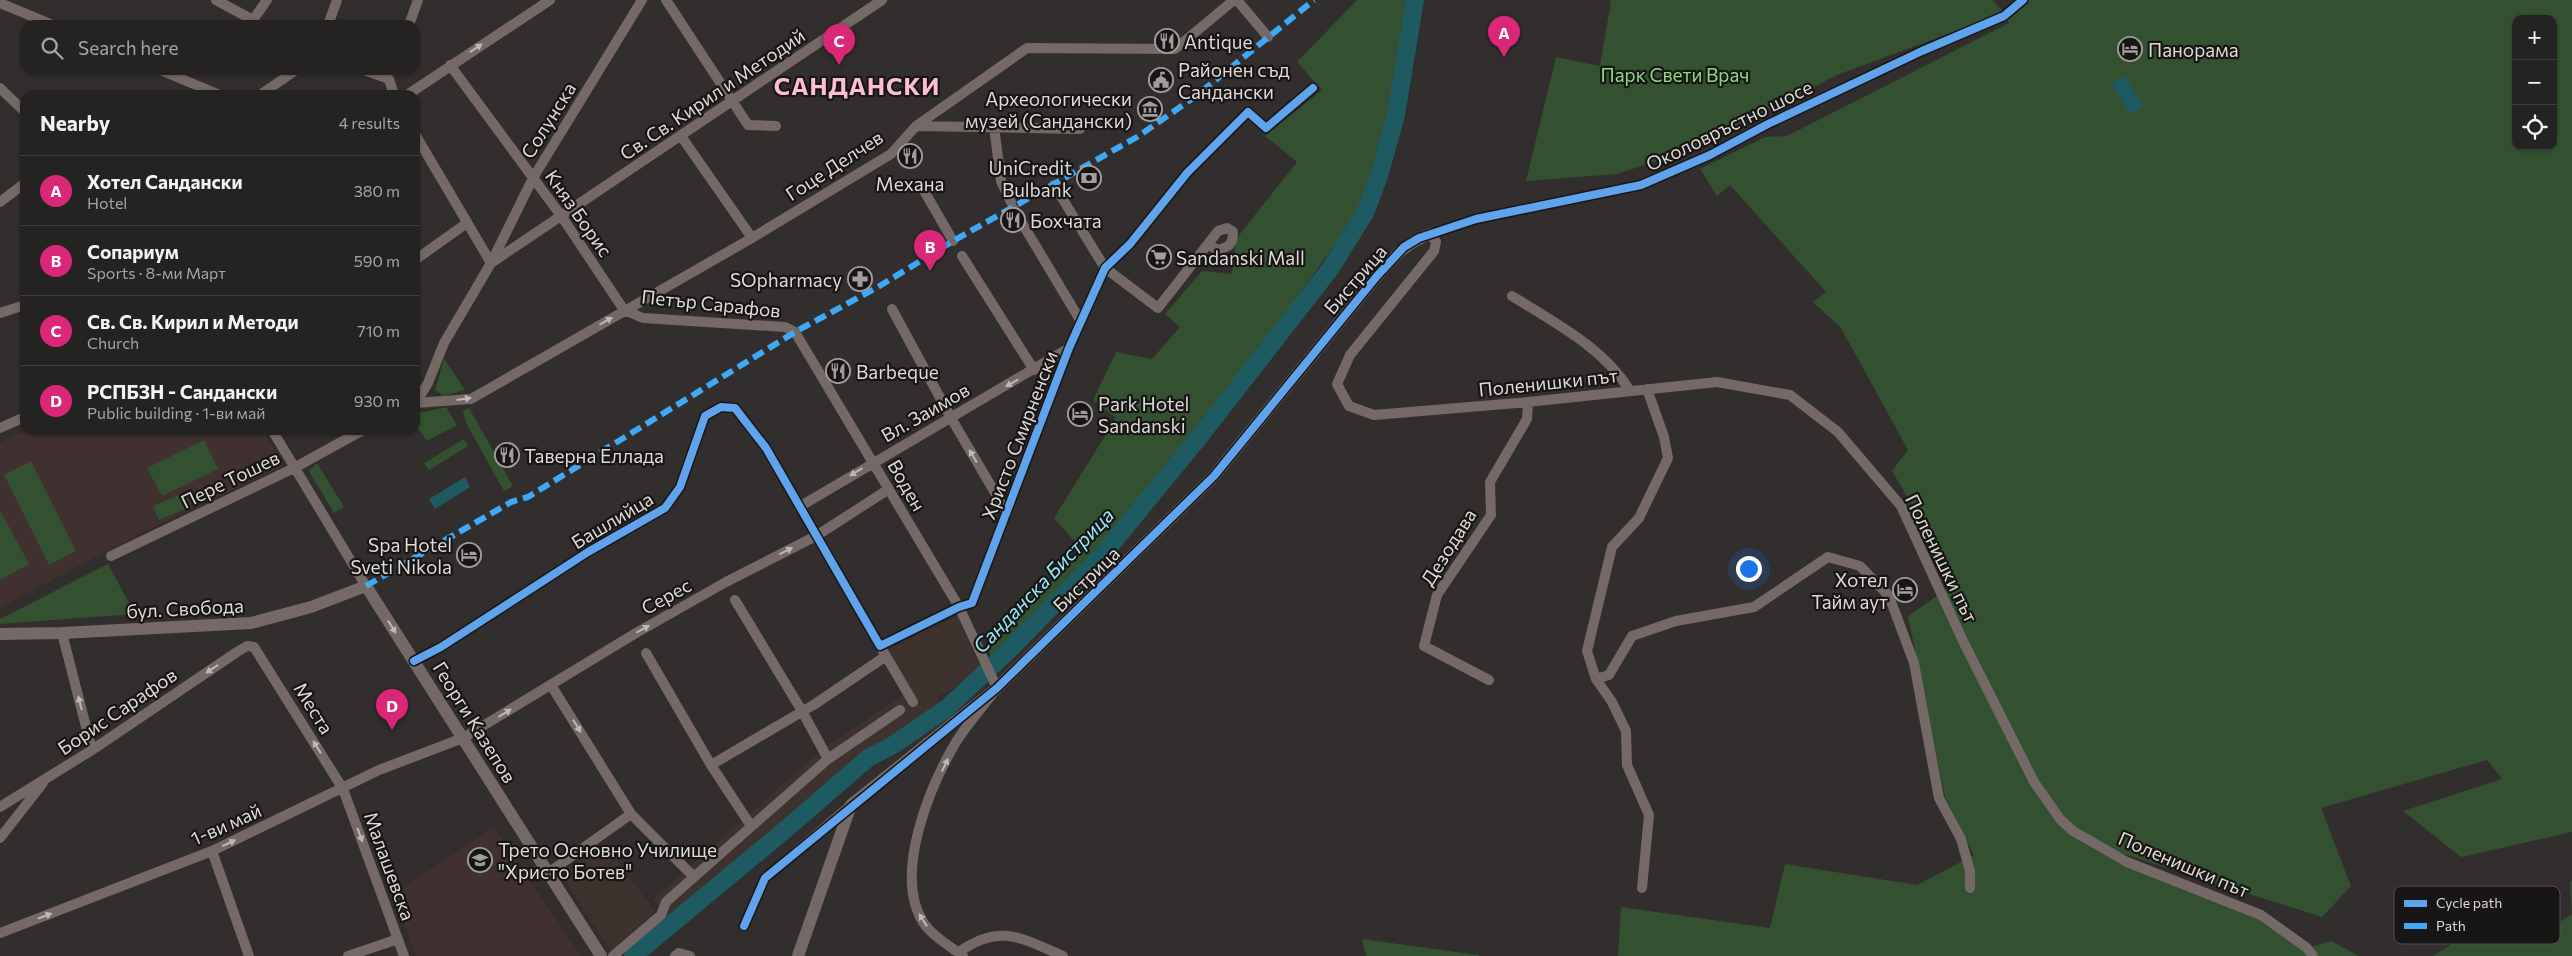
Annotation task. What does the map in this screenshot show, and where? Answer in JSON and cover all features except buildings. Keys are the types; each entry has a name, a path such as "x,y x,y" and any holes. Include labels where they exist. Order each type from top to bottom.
{"street":[{"path":"216,0 251,20"},
{"path":"255,20 267,0"},
{"path":"330,20 337,0"},
{"path":"411,20 418,0"},
{"path":"414,90 550,0"},
{"name":"Солунска","path":"420,395 428,383 444,343 490,263 533,178 642,0"},
{"path":"666,0 748,125 776,126"},
{"name":"Св. Св. Кирил и Методий","path":"490,263 562,217 882,0"},
{"path":"1235,0 1268,37"},
{"name":"Гоце Делчев","path":"624,310 752,238 891,154 916,126 1027,48 1175,49 1235,0"},
{"name":"Околовръстно шосе","path":"1431,234 1476,219 1640,185 1710,155 1768,124 1913,55 2004,16 2023,0"},
{"path":"0,3 41,20"},
{"name":"Княз Борис","path":"450,66 562,217 624,310"},
{"path":"172,75 208,90"},
{"path":"266,90 286,75"},
{"path":"391,75 393,90"},
{"path":"0,88 20,107"},
{"path":"1105,268 1130,244 1187,173 1248,112 1266,128 1313,88"},
{"path":"916,126 1080,129"},
{"path":"994,127 1001,181 1012,205 1080,320"},
{"path":"680,136 752,238"},
{"path":"420,143 490,263"},
{"path":"1054,185 1105,268 1158,308 1208,244"},
{"path":"0,202 20,187"},
{"path":"923,188 953,241"},
{"path":"420,256 467,223"},
{"name":"Поленишки път","path":"1431,234 1436,242 1434,251 1350,355 1338,384 1349,406 1374,415 1528,402 1717,382 1790,394 1838,432 1901,506 1964,641 2034,782 2060,819 2073,831 2127,862 2261,915 2307,948 2313,956"},
{"name":"Бистрица","path":"744,926 765,878 995,683 1214,476 1376,276 1404,247 1419,238 1431,234"},
{"path":"962,256 1034,370"},
{"name":"Христо Смирненски","path":"958,607 972,603 1080,320 1105,268"},
{"path":"1512,296 1599,354 1618,372 1630,391"},
{"path":"0,313 20,307"},
{"path":"892,308 951,418 1007,513"},
{"path":"420,403 471,399 624,310"},
{"name":"Петър Сарафов","path":"624,310 642,318 785,327 795,332"},
{"name":"Воден","path":"795,332 874,462 958,607 995,683"},
{"name":"Вл. Заимов","path":"799,507 1069,348"},
{"path":"1642,888 1649,815 1627,765 1626,731 1612,702 1596,680 1587,651 1612,547 1639,518 1668,458 1664,437 1647,389"},
{"name":"Дезодава","path":"1489,680 1424,646 1437,595 1491,515 1490,482 1528,419 1528,402"},
{"name":"Башлийца","path":"414,661 441,647 588,552 665,508 680,487 705,416 720,407 735,408 766,448 913,702"},
{"path":"0,428 20,419"},
{"name":"Георги Казепов","path":"275,435 366,586 601,956"},
{"name":"Пере Тошев","path":"111,556 294,468 354,435"},
{"name":"Серес","path":"463,738 636,633 726,582 816,536 888,489"},
{"path":"1596,680 1609,675 1632,636 1676,621 1754,607 1828,557 1860,566 1889,596 1914,663 1939,798 1961,839 1970,871 1970,888"},
{"name":"бул. Свобода","path":"0,634 62,634 250,623 310,607 366,586"},
{"path":"735,600 802,711 828,759"},
{"path":"880,646 958,607"},
{"path":"62,634 92,750"},
{"name":"Борис Сарафов","path":"0,806 92,750 237,652 247,646 254,647"},
{"name":"Места","path":"254,647 343,789"},
{"path":"646,653 711,765 751,826"},
{"path":"711,765 802,711 886,656"},
{"path":"995,683 956,742 924,814 913,851 912,880 916,908 923,923 961,954 975,941 989,936 1010,935 1063,956"},
{"path":"551,685 631,814 694,877"},
{"path":"613,956 661,915 666,902 828,759 900,710"},
{"name":"1-ви май","path":"0,934 212,851 380,770 463,738"},
{"path":"0,838 47,778"},
{"name":"Малашевска","path":"343,789 404,956"},
{"path":"798,956 851,805"},
{"path":"548,873 631,814"},
{"path":"212,851 249,956"},
{"path":"348,956 398,939"},
{"path":"675,956 679,953 690,956"}],"shaded area":[{"path":"20,433 20,435 266,435 283,466 133,537 0,608 0,443"},
{"path":"957,616 983,671 937,697 942,708 837,775 669,919 653,899 824,748 910,690 887,650"},
{"name":"Трето Основно Училище \"Христо Ботев\"","path":"494,827 581,956 416,956 394,894"},
{"path":"603,842 655,911 611,951 561,874"}],"green space":[{"path":"1357,0 1411,0 1403,57 1361,208 1225,398 1092,559 993,659 987,646 1083,551 1054,518 1116,418 1093,400 1116,352 1152,359 1180,327 1165,314 1202,271 1232,274 1236,239 1297,162 1265,136 1322,90 1297,62"},
{"name":"Парк Свети Врач","path":"1607,0 1992,0 2004,12 2015,0 2572,0 2572,832 2461,857 2403,811 2502,779 2487,760 2321,808 2351,886 2322,917 2108,849 2261,915 2307,948 2331,941 2359,956 1618,956 1621,907 1770,928 1785,864 1917,885 1974,855 1945,797 1908,616 1957,582 1892,471 1908,450 1841,328 1813,302 1826,292 1730,185 1717,196 1700,169 1765,137 1787,136 2009,23 2004,13 1837,75 1688,151 1617,174 1526,181 1556,57 1600,66 1611,1"},
{"path":"444,358 465,390 443,396 435,390"},
{"path":"446,407 457,425 427,441 420,431 420,413"},
{"path":"469,408 513,486 504,491 466,423 463,411"},
{"path":"464,439 468,446 429,470 424,463"},
{"path":"204,440 218,469 162,496 147,468"},
{"path":"31,461 76,551 49,565 4,475"},
{"path":"317,463 344,507 334,513 309,471"},
{"path":"179,495 185,509 159,520 153,506"},
{"path":"0,510 29,564 0,580"},
{"path":"108,564 135,614 0,624 0,619"},
{"path":"2572,881 2572,914 2570,882"},
{"path":"2572,914 2572,956 2433,956 2451,944 2560,944 2560,922"},
{"path":"1362,939 1478,955 1479,956 1366,956"}],"water":[{"path":"2125,76 2143,106 2130,114 2111,84"},
{"path":"465,477 470,487 435,509 429,499"}],"waterway":[{"name":"Санданска Бистрица","path":"633,956 785,830 868,758 893,745 947,708 1006,653 1105,552 1200,436 1330,269 1365,213 1379,176 1396,115 1415,0"}],"marked path":[{"path":"366,586 511,502 528,497 795,332 878,287 953,241 1137,137 1196,96 1314,0"}],"cycle path":[{"path":"744,926 765,878 997,688 1214,476 1377,276 1404,247 1419,238 1476,219 1641,185 1710,155 1768,124 1922,51 2004,16 2023,0"},
{"path":"414,661 441,647 588,552 665,508 680,487 705,416 721,407 735,408 766,448 880,646 959,607 972,603 1069,348 1105,268 1130,244 1187,173 1248,112 1266,128 1313,88"}],"place":[{"name":"Antique","path":"1167,41"},
{"name":"Панорама","path":"2130,49"},
{"name":"Хотел Сандански","path":"1504,57"},
{"name":"Св. Св. Кирил и Методи","path":"839,65"},
{"name":"Районен съд Сандански","path":"1161,80"},
{"name":"Археологически музей (Сандански)","path":"1150,109"},
{"name":"Механа","path":"910,156"},
{"name":"UniCredit Bulbank","path":"1089,178"},
{"name":"Бохчата","path":"1013,220"},
{"name":"Sandanski Mall","path":"1159,257"},
{"name":"Сопариум","path":"930,271"},
{"name":"SOpharmacy","path":"860,279"},
{"name":"Barbeque","path":"838,371"},
{"name":"Park Hotel Sandanski","path":"1080,414"},
{"name":"Таверна Еллада","path":"507,455"},
{"name":"Spa Hotel Sveti Nikola","path":"469,555"},
{"name":"Хотел Тайм аут","path":"1905,590"},
{"name":"РСПБЗН - Сандански","path":"392,730"},
{"name":"Трето Основно Училище \"Христо Ботев\"","path":"480,860"}],"district":[{"name":"САНДАНСКИ","path":"857,85"}]}
